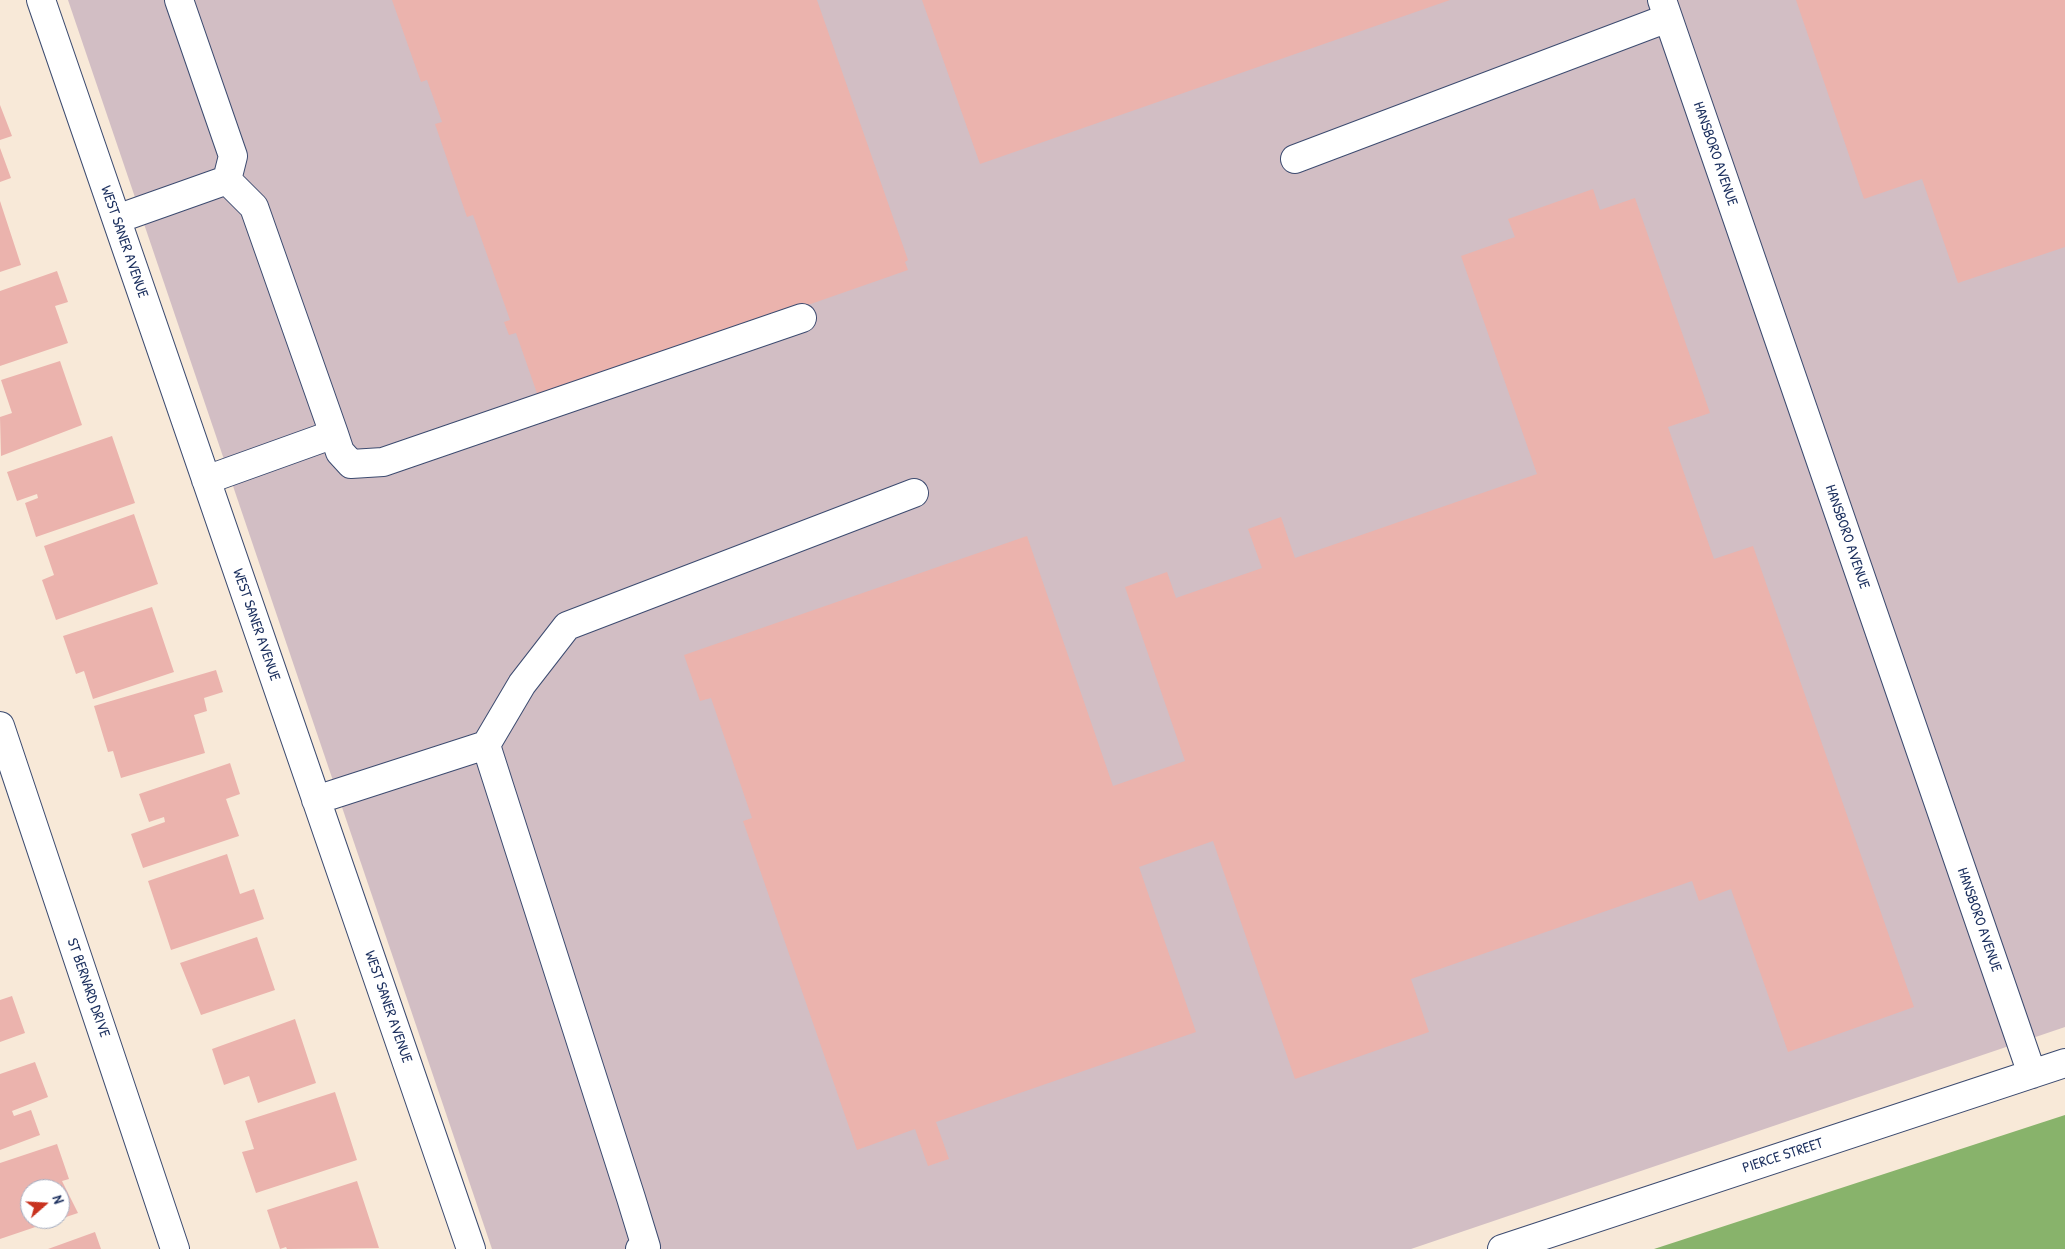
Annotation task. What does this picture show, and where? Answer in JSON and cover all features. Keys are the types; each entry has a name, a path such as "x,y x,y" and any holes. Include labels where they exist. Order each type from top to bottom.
{"street":[{"name":"WEST SANER AVENUE","path":"41,0 471,1249"},
{"path":"179,0 233,156 227,180"},
{"path":"1295,159 1665,9"},
{"name":"HANSBORO AVENUE","path":"1665,9 2032,1074"},
{"path":"117,219 227,180"},
{"path":"227,180 254,207 340,452 351,464 384,462 802,318"},
{"path":"206,480 334,434"},
{"path":"316,800 486,745 522,684 566,626 914,493"},
{"name":"ST BERNARD DRIVE","path":"0,726 175,1249"},
{"path":"486,745 634,1206 646,1247 640,1249"},
{"name":"PIERCE STREET","path":"1502,1249 2065,1063"}],"shaded area":[{"path":"68,0 2065,0 2065,1027 1411,1249 492,1249"}],"green space":[{"path":"2065,1115 2065,1249 1654,1249"}],"building":[{"path":"392,0 817,0 908,260 905,262 908,270 539,399 516,333 509,335 504,322 510,320 473,215 467,217 435,124 442,122 427,80 421,82"},
{"path":"922,0 1450,0 980,164"},
{"path":"1796,0 2065,0 2065,247 1958,283 1922,179 1864,199"},
{"path":"0,105 12,136 0,140"},
{"path":"0,148 11,178 0,182"},
{"path":"1593,189 1600,210 1635,198 1710,413 1668,427 1714,559 1753,546 1914,1007 1788,1052 1731,889 1699,901 1692,881 1411,979 1429,1032 1295,1079 1213,841 1139,867 1196,1032 936,1122 949,1159 928,1166 915,1129 857,1150 743,821 752,818 711,698 700,701 684,655 1027,536 1113,786 1185,761 1125,587 1167,572 1176,598 1262,568 1248,529 1281,517 1295,558 1537,474 1461,256 1515,237 1508,219"},
{"path":"0,201 21,265 0,272"},
{"path":"57,271 68,302 55,306 68,343 0,366 0,291"},
{"path":"60,361 82,425 1,456 0,417 12,413 1,380"},
{"path":"112,436 135,503 36,537 25,503 38,498 37,494 17,501 7,472"},
{"path":"134,514 158,584 56,620 42,580 54,575 44,546"},
{"path":"152,607 174,672 93,699 84,671 76,674 63,636"},
{"path":"216,670 223,692 204,698 207,711 194,715 205,753 121,778 113,751 108,752 94,706"},
{"path":"230,763 240,794 226,799 239,836 143,868 131,834 165,822 164,817 149,822 139,794"},
{"path":"227,854 240,894 254,889 264,919 171,950 148,881"},
{"path":"257,937 275,990 201,1015 180,963"},
{"path":"12,996 25,1033 0,1042 0,1000"},
{"path":"295,1019 316,1083 258,1103 249,1076 224,1085 212,1049"},
{"path":"35,1062 48,1097 12,1111 14,1116 31,1110 40,1135 0,1150 0,1074"},
{"path":"335,1092 357,1160 256,1193 242,1152 254,1149 245,1121"},
{"path":"57,1144 69,1179 20,1179 20,1229 30,1229 0,1239 0,1163"},
{"path":"357,1181 379,1248 287,1249 286,1247 280,1249 267,1210"},
{"path":"70,1197 78,1213 70,1216"},
{"path":"95,1232 101,1249 48,1249"}]}
